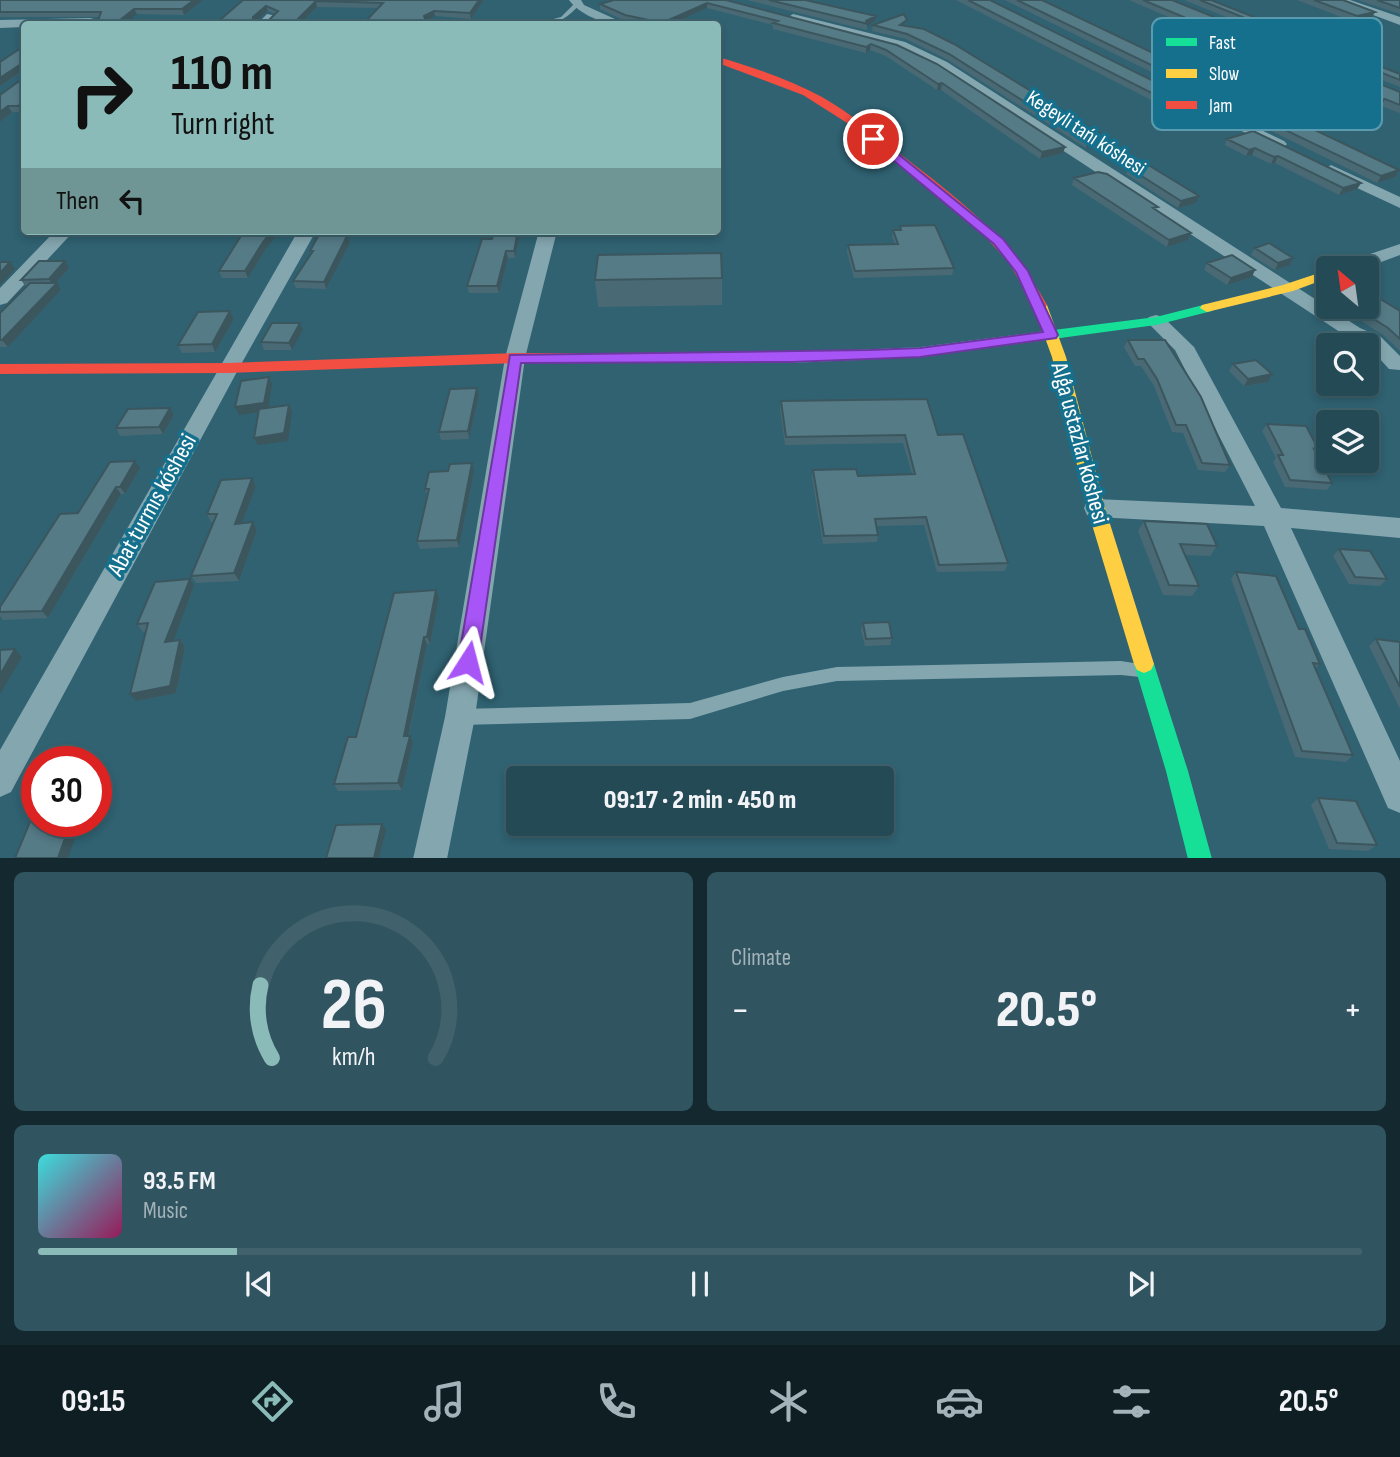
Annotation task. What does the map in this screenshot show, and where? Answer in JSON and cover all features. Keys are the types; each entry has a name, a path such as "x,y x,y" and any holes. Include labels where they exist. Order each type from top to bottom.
{"street":[{"path":"1339,0 1400,21"},
{"path":"577,2 603,21"},
{"name":"Kegeyli tańı kóshesi","path":"774,13 901,45 942,65 1353,332 1374,341 1396,364"},
{"path":"0,24 21,24"},
{"name":"Alǵa ustazlar kóshesi","path":"721,61 799,90 830,106 917,172 999,242 1022,271 1051,335 1096,508 1187,802 1200,858"},
{"path":"1251,130 1290,149"},
{"path":"1314,161 1400,203"},
{"path":"0,299 61,235"},
{"name":"Abat turmıs kóshesi","path":"0,782 228,368 305,235"},
{"path":"429,858 460,717 515,358 547,235"},
{"path":"1379,257 1400,249"},
{"path":"0,369 228,368 515,358 779,358 920,352 1156,321 1288,288 1316,278"},
{"path":"1156,321 1184,347 1273,517 1400,797"},
{"path":"1096,508 1273,517 1400,528"}],"lane":[{"path":"550,21 563,18 577,2"},
{"path":"460,717 690,712 783,684 837,674 1032,672 1121,667 1145,671"}],"building":[{"path":"0,0 194,0 182,9 134,9 119,21 98,21 101,12 0,12"},
{"path":"243,0 479,0 470,13 434,11 424,16 426,21 366,21 383,3 316,1 297,20 269,20 278,11 266,6 253,20 220,20"},
{"path":"614,0 726,0 897,45 937,64 1065,147 1042,152 942,83 938,84 886,50 871,44 866,47 707,3 666,21 625,15 600,4"},
{"path":"769,0 805,0 876,16 866,21 868,24"},
{"path":"968,0 990,0 1152,80 1152,93"},
{"path":"1017,0 1042,0 1152,52 1152,65"},
{"path":"1143,0 1172,0 1217,18 1186,18"},
{"path":"1200,0 1211,0 1256,18 1245,18"},
{"path":"1314,0 1343,0 1375,12 1357,16"},
{"path":"1377,0 1400,0 1400,8"},
{"path":"904,14 907,20 900,25 924,29 954,44 1106,137 1088,142 949,54 907,34 873,25"},
{"path":"21,48 21,64 0,78 0,62"},
{"path":"1382,67 1400,74 1400,80 1382,73"},
{"path":"21,80 21,104 18,106 8,106 0,112 0,95"},
{"path":"1382,85 1400,92 1400,105 1382,100"},
{"path":"1285,130 1315,130 1399,170 1381,176"},
{"path":"1253,131 1361,183 1343,188 1278,156 1274,157 1255,148 1249,150 1227,139"},
{"path":"1145,163 1199,196 1181,201 1129,168"},
{"path":"1098,172 1107,174 1158,207 1153,208 1191,233 1169,240 1074,178"},
{"path":"935,225 954,268 855,271 848,245 898,244 893,230 901,230 900,226"},
{"path":"242,235 269,235 245,271 219,271"},
{"path":"319,235 347,236 324,282 293,281 313,251 310,251"},
{"path":"493,235 517,235 514,251 506,251 497,286 467,286 482,239 492,239"},
{"path":"1269,243 1293,258 1278,263 1255,248"},
{"path":"721,253 722,278 595,280 598,255"},
{"path":"1232,255 1255,270 1231,278 1207,263"},
{"path":"39,261 65,261 49,279 21,280"},
{"path":"0,262 10,262 0,273"},
{"path":"30,283 57,283 0,340 0,313"},
{"path":"1379,298 1400,311 1400,339 1374,319 1379,319"},
{"path":"230,311 212,344 178,345 198,312"},
{"path":"272,323 300,323 289,343 261,342"},
{"path":"1128,340 1165,340 1201,397 1230,465 1202,463 1186,425 1176,425 1157,379 1144,359 1138,359"},
{"path":"1256,360 1272,374 1248,379 1233,364"},
{"path":"269,377 264,403 235,407 241,381"},
{"path":"477,388 468,431 439,432 450,389"},
{"path":"927,399 938,435 963,434 1008,563 939,565 926,517 875,519 878,535 824,536 813,470 856,469 858,476 915,474 905,435 786,437 781,401"},
{"path":"289,405 284,433 254,438 259,409"},
{"path":"170,408 159,427 116,428 128,409"},
{"path":"1267,424 1306,426 1316,444 1316,473 1327,473 1332,483 1290,480 1278,455 1283,455"},
{"path":"135,461 120,487 116,487 42,611 0,612 0,607 60,514 78,513 110,462"},
{"path":"472,463 457,540 417,541 429,489 425,489 429,472 448,471 450,464"},
{"path":"252,478 235,524 253,522 234,573 191,576 217,514 207,514 221,480"},
{"path":"1144,521 1207,524 1217,546 1180,544 1199,586 1169,585"},
{"path":"1339,549 1370,551 1387,579 1355,577"},
{"path":"1236,572 1276,576 1299,629 1305,629 1320,664 1313,663 1353,755 1302,751"},
{"path":"190,579 165,642 180,640 170,686 130,694 148,623 137,624 155,582"},
{"path":"436,590 404,736 410,736 398,783 334,784 348,737 356,737 394,593"},
{"path":"889,622 892,638 866,639 863,623"},
{"path":"1376,639 1400,642 1400,687"},
{"path":"15,649 0,675 0,650"},
{"path":"1318,798 1356,801 1377,845 1337,843"},
{"path":"382,824 374,858 326,858 336,825"},
{"path":"24,837 65,837 58,858 15,858"}],"traffic: fast":[{"path":"612,358 792,358 920,352 1156,321 1207,308"},
{"path":"1144,664 1177,771 1200,858"}],"traffic: slow":[{"path":"1207,308 1316,278"},
{"path":"1040,305 1059,357 1096,508 1144,664"}],"traffic: jam":[{"path":"721,61 806,93 858,126 958,204 997,240 1028,282 1040,305"},
{"path":"0,369 228,368 515,358 612,358"}],"route":[{"path":"468,662 515,358 792,358 920,352 1051,335 1022,271 999,242 917,172 873,139"}]}
